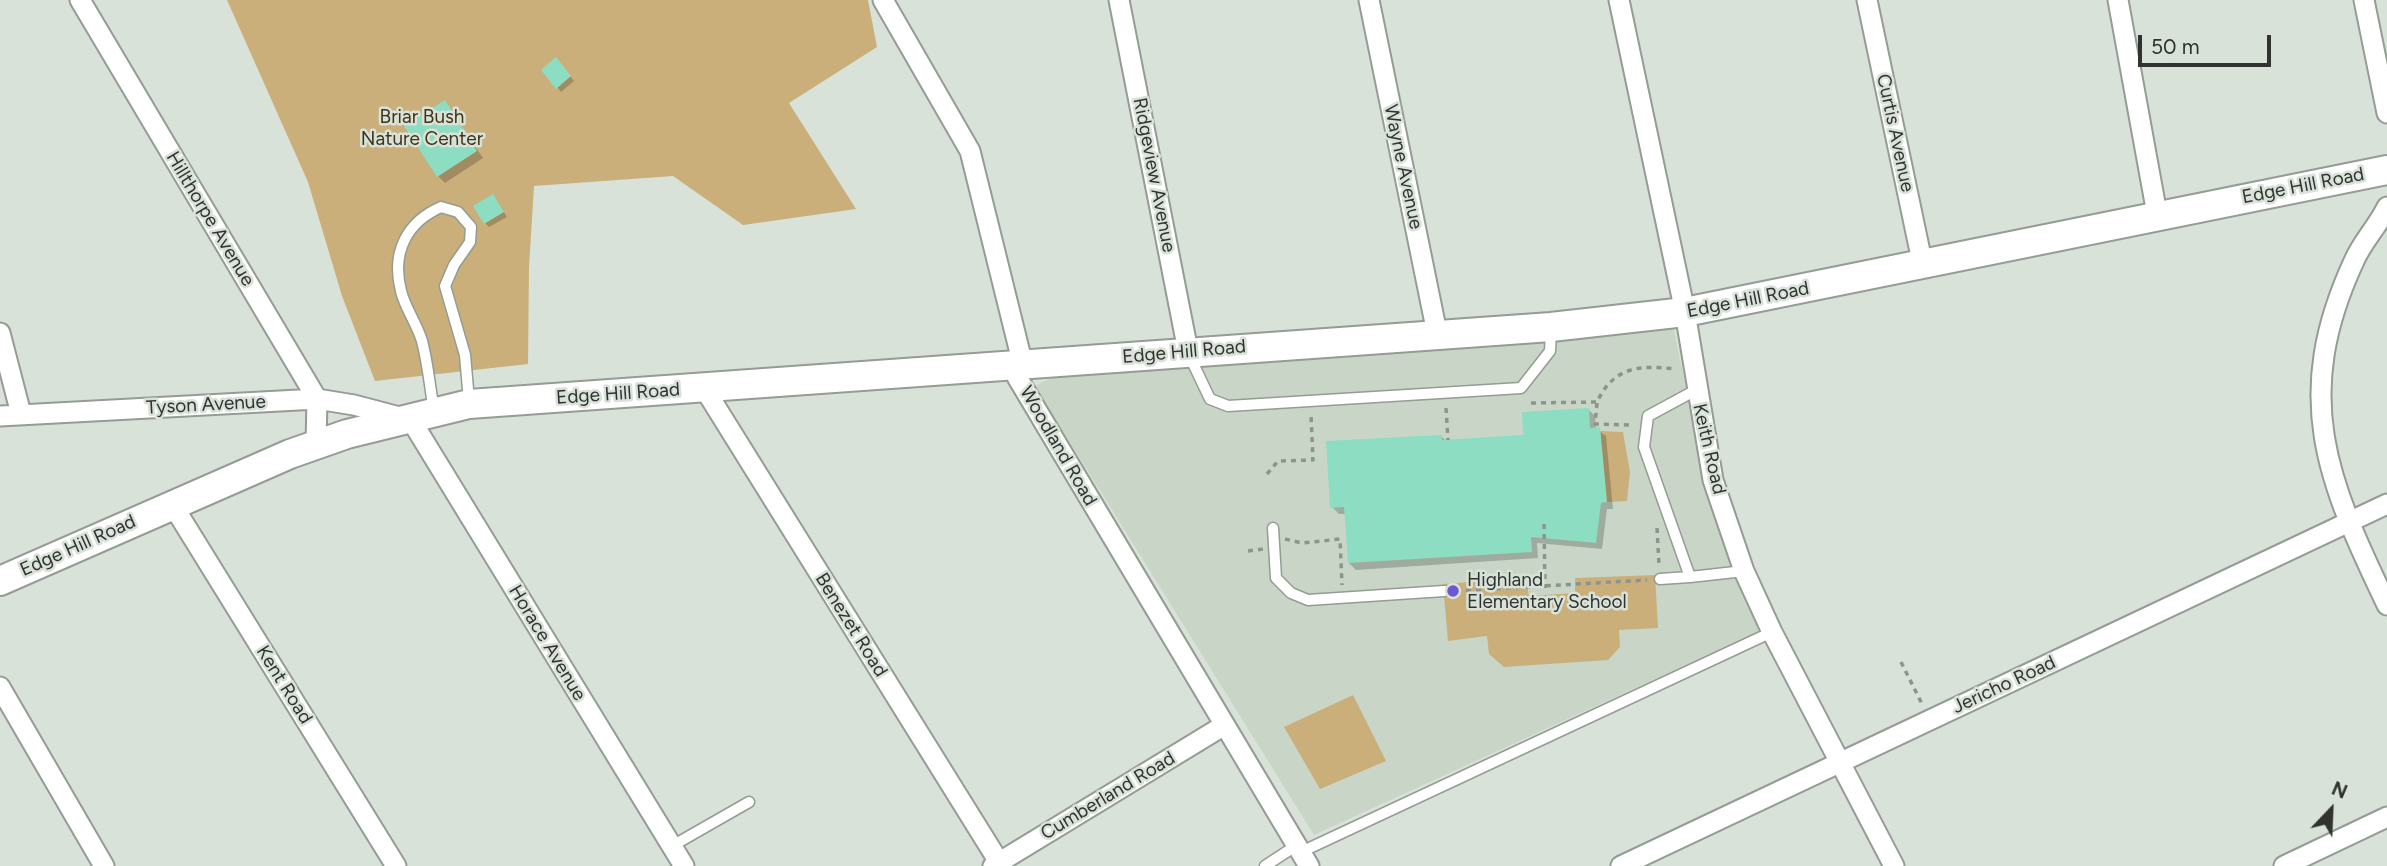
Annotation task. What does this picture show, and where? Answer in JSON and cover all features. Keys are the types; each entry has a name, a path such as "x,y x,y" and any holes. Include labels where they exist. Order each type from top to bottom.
{"street":[{"name":"Hillthorpe Avenue","path":"79,0 317,399"},
{"name":"Woodland Road","path":"883,0 970,151 1023,365 1017,377 1223,726 1302,854"},
{"name":"Ridgeview Avenue","path":"1119,0 1188,351"},
{"name":"Wayne Avenue","path":"1369,0 1437,333"},
{"name":"Keith Road","path":"1619,0 1685,312 1713,480 1744,571 1772,632 1894,866"},
{"name":"Curtis Avenue","path":"1867,0 1923,266"},
{"path":"2118,0 2157,214"},
{"path":"2364,0 2387,113"},
{"name":"Edge Hill Road","path":"0,581 316,445 347,434 469,404 1437,333 1551,327 1685,312 1923,266 2157,214 2387,170"},
{"path":"2387,207 2354,259 2325,342 2321,396 2325,448 2347,523 2387,605"},
{"path":"0,333 21,414"},
{"name":"Benezet Road","path":"704,388 996,864"},
{"name":"Tyson Avenue","path":"0,416 317,399 423,417"},
{"path":"316,445 317,399"},
{"name":"Horace Avenue","path":"423,417 684,866"},
{"name":"Jericho Road","path":"1621,866 2387,504"},
{"name":"Kent Road","path":"172,505 396,866"},
{"path":"0,687 104,866"},
{"name":"Cumberland Road","path":"996,864 1223,726"},
{"path":"2284,866 2387,817"}],"lane":[{"path":"423,417 421,339 401,291 398,259 407,235 422,215 441,206 458,212 471,227 470,242 454,265 445,286 465,355 469,404"},
{"path":"1188,351 1192,366 1210,399 1227,406 1494,390 1521,388 1550,351 1551,327"},
{"path":"1690,577 1644,447 1648,416 1696,390"},
{"path":"1273,528 1276,578 1291,593 1308,600 1444,591"},
{"path":"1660,579 1744,571"},
{"path":"1265,866 1302,854 1772,632"},
{"path":"672,846 749,802"}],"path":[{"path":"1631,425 1595,424 1597,402 1604,389 1619,374 1646,366 1678,370"},
{"path":"1531,403 1597,402"},
{"path":"1446,408 1448,440"},
{"path":"1267,474 1278,461 1313,460 1311,415"},
{"path":"1444,591 1545,588 1660,579 1657,522"},
{"path":"1544,524 1545,588"},
{"path":"1284,538 1302,543 1340,540 1343,598"},
{"path":"1248,551 1265,549"},
{"path":"1901,662 1922,706"}],"shaded area":[{"name":"Highland Elementary School","path":"1673,326 1706,482 1727,550 1760,631 1314,835 1035,386 1062,372"}],"green space":[{"name":"Briar Bush Nature Center","path":"227,0 868,0 877,47 789,103 856,209 743,225 673,176 534,186 529,267 528,364 375,381 342,296 308,182"},
{"path":"1600,431 1623,432 1630,472 1627,501 1607,502"},
{"path":"1655,575 1658,628 1619,630 1620,647 1608,660 1504,667 1489,654 1487,636 1448,641 1443,584 1526,578 1529,596 1575,593 1575,578"},
{"path":"1353,695 1386,761 1320,789 1284,727"}],"building":[{"path":"556,57 571,76 556,89 541,70"},
{"path":"445,100 477,151 437,177 404,126"},
{"path":"493,194 504,212 484,224 473,206"},
{"path":"1589,408 1590,428 1600,427 1607,502 1601,503 1596,543 1531,537 1532,552 1348,563 1344,507 1330,508 1326,441 1442,435 1442,440 1523,435 1522,412"}],"place":[{"name":"Highland Elementary School","path":"1453,591"}]}
